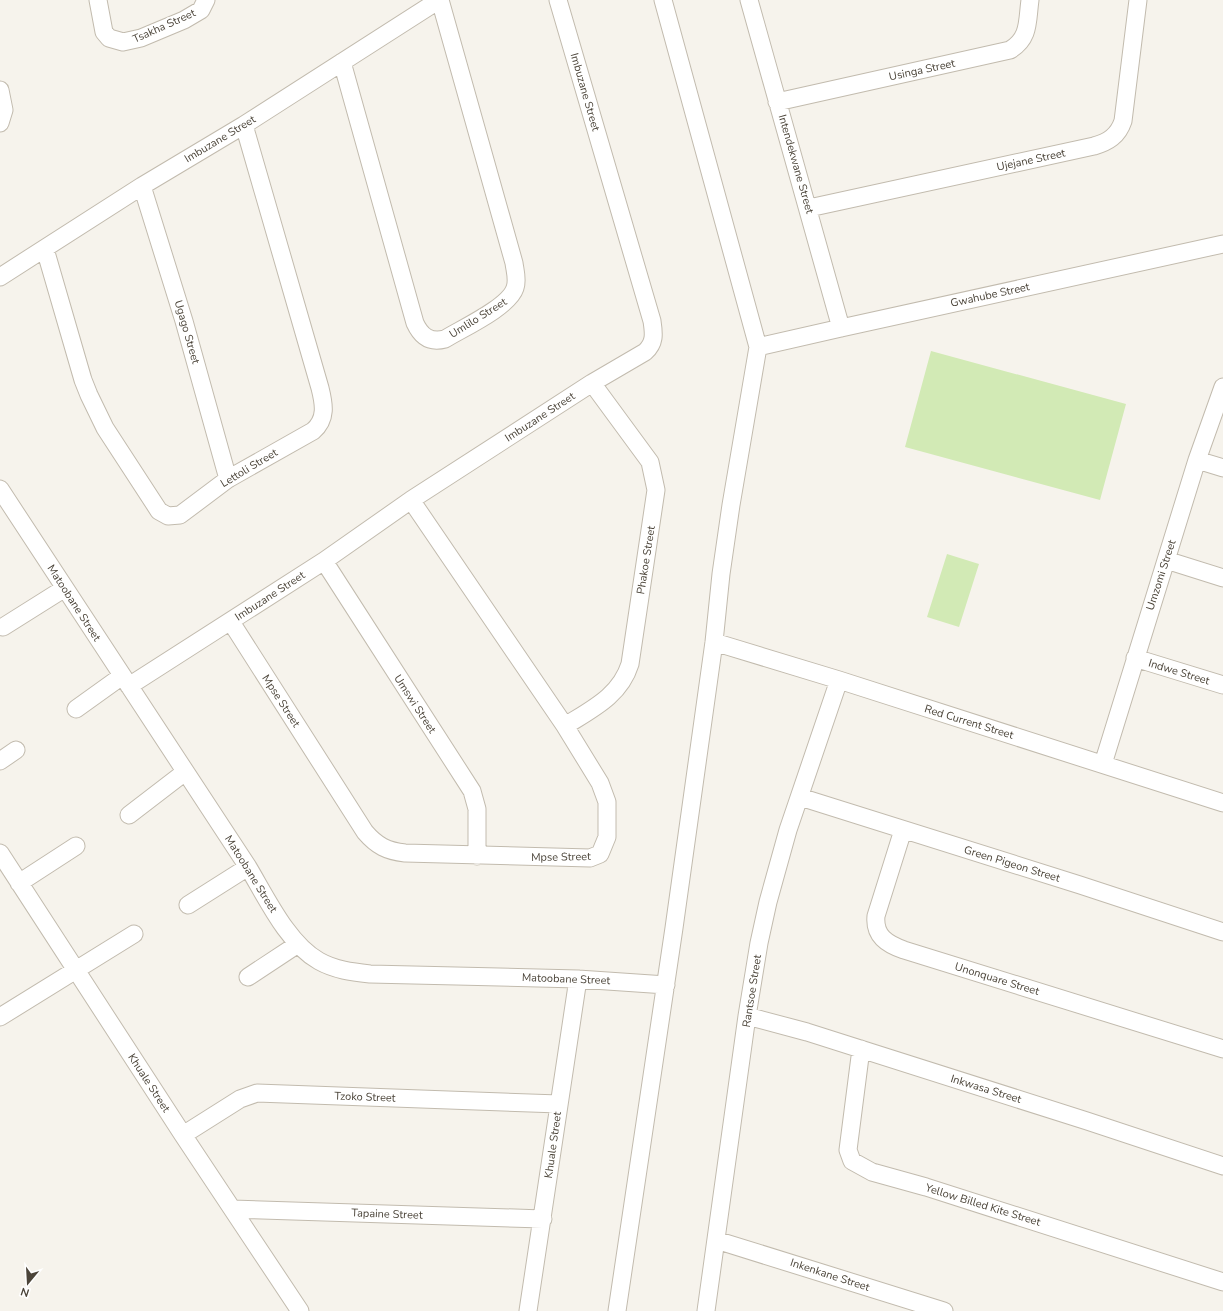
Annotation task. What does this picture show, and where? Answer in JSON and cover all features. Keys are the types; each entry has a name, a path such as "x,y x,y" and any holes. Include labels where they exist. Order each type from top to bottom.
{"street":[{"name":"Tsakha Street","path":"98,0 104,32 109,38 123,42 141,38 184,20 201,10 206,0"},
{"name":"Imbuzane Street","path":"0,277 142,186 244,125 440,0"},
{"name":"Umlilo Street","path":"342,62 415,323 419,332 427,338 435,340 445,339 505,303 515,289 517,280 514,263 440,0"},
{"name":"Imbuzane Street","path":"76,709 231,622 324,561 411,500 592,383 651,347 653,332 558,0"},
{"path":"617,1311 666,985 714,642 721,574 758,348 663,0"},
{"name":"Intendekwane Street","path":"750,0 777,102 809,208 841,328"},
{"name":"Usinga Street","path":"777,102 1010,50 1022,41 1025,36 1030,0"},
{"name":"Ujejane Street","path":"809,208 1094,146 1112,138 1117,134 1123,121 1138,0"},
{"path":"0,90 4,110 0,123"},
{"name":"Lettoli Street","path":"45,249 81,372 89,395 105,428 159,511 168,516 180,515 228,479 313,431 318,426 324,411 320,388 244,125"},
{"name":"Ugago Street","path":"142,186 184,321 228,479"},
{"name":"Gwahube Street","path":"758,348 841,328 1223,244"},
{"name":"Phakoe Street","path":"565,726 608,699 616,691 627,674 656,490 650,462 592,383"},
{"name":"Umzomi Street","path":"1103,764 1166,560 1223,387"},
{"path":"1198,460 1223,468"},
{"name":"Matoobane Street","path":"0,489 248,867 276,914 298,944 320,962 348,971 370,974 578,979 666,985"},
{"name":"Mpse Street","path":"231,622 365,832 374,842 386,850 405,853 477,856 590,858 600,854 607,836 608,813 605,797 600,783 565,726 411,500"},
{"path":"1166,560 1223,578"},
{"name":"Umswi Street","path":"324,561 472,791 477,809 477,856"},
{"path":"3,627 65,588"},
{"name":"Red Current Street","path":"714,642 840,680 1223,803"},
{"name":"Indwe Street","path":"1135,658 1223,685"},
{"name":"Rantsoe Street","path":"706,1311 747,1016 768,902 786,836 840,680"},
{"path":"0,761 16,750"},
{"path":"129,814 185,772"},
{"name":"Green Pigeon Street","path":"800,798 1080,885 1223,932"},
{"name":"Unonquare Street","path":"903,830 876,916 876,929 884,941 904,950 1223,1048"},
{"path":"19,883 76,846"},
{"name":"Khuale Street","path":"0,853 183,1135 300,1311"},
{"path":"188,905 248,867"},
{"path":"0,1017 134,934"},
{"path":"248,977 298,944"},
{"name":"Khuale Street","path":"528,1311 578,979"},
{"name":"Inkwasa Street","path":"747,1016 771,1021 861,1049 1223,1166"},
{"name":"Yellow Billed Kite Street","path":"861,1049 848,1150 852,1161 858,1165 872,1172 926,1187 1223,1282"},
{"name":"Tzoko Street","path":"183,1135 240,1099 257,1093 559,1104"},
{"name":"Tapaine Street","path":"232,1209 543,1219"},
{"name":"Inkenkane Street","path":"716,1240 944,1311"}],"green space":[{"path":"931,351 1126,404 1100,500 905,447"},
{"path":"947,554 979,564 959,627 927,617"}]}
